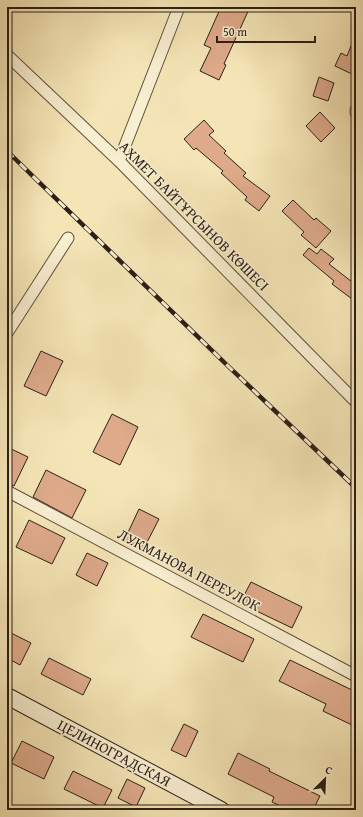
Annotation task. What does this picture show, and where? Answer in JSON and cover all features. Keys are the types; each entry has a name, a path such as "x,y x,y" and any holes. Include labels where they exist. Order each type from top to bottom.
{"street":[{"path":"119,161 179,7"},
{"name":"АХМЕТ БАЙТҰРСЫНОВ КӨШЕСІ","path":"7,55 119,161 356,402"},
{"path":"7,333 68,238"},
{"name":"ЛУКМАНОВА ПЕРЕУЛОК","path":"7,491 356,676"},
{"name":"ЦЕЛИНОГРАДСКАЯ","path":"7,696 221,810"}],"building":[{"path":"221,7 250,7 224,64 226,65 219,80 200,71 211,48 204,45"},
{"path":"355,36 356,76 335,66 341,53 347,56"},
{"path":"319,77 334,83 328,101 313,96"},
{"path":"320,112 335,128 321,142 306,126"},
{"path":"204,120 214,131 209,135 226,151 224,153 246,173 243,176 270,196 259,211 245,200 247,197 221,173 223,171 196,148 194,150 184,139"},
{"path":"293,200 314,220 316,218 331,231 316,248 301,235 304,232 282,211"},
{"path":"309,248 317,254 321,249 334,259 329,264 356,285 356,302 332,284 334,281 303,255"},
{"path":"41,351 63,361 46,396 24,386"},
{"path":"112,414 138,427 120,465 93,452"},
{"path":"7,447 28,457 14,486 7,483"},
{"path":"46,470 86,490 72,518 33,497"},
{"path":"139,509 159,519 143,550 124,541"},
{"path":"29,520 65,538 52,564 16,547"},
{"path":"87,553 108,563 97,586 76,575"},
{"path":"251,582 302,607 292,628 240,603"},
{"path":"203,614 254,639 243,662 191,637"},
{"path":"7,631 31,643 20,665 7,658"},
{"path":"49,658 91,679 83,695 41,674"},
{"path":"290,660 356,692 356,727 323,711 326,704 279,681"},
{"path":"184,724 198,731 186,757 171,750"},
{"path":"22,741 54,757 44,779 11,763"},
{"path":"238,753 270,769 269,771 320,796 313,810 288,810 272,802 274,797 228,774"},
{"path":"73,771 112,790 103,808 64,789"},
{"path":"127,779 145,788 136,807 118,798"}],"railway":[{"path":"7,151 356,488"}]}
